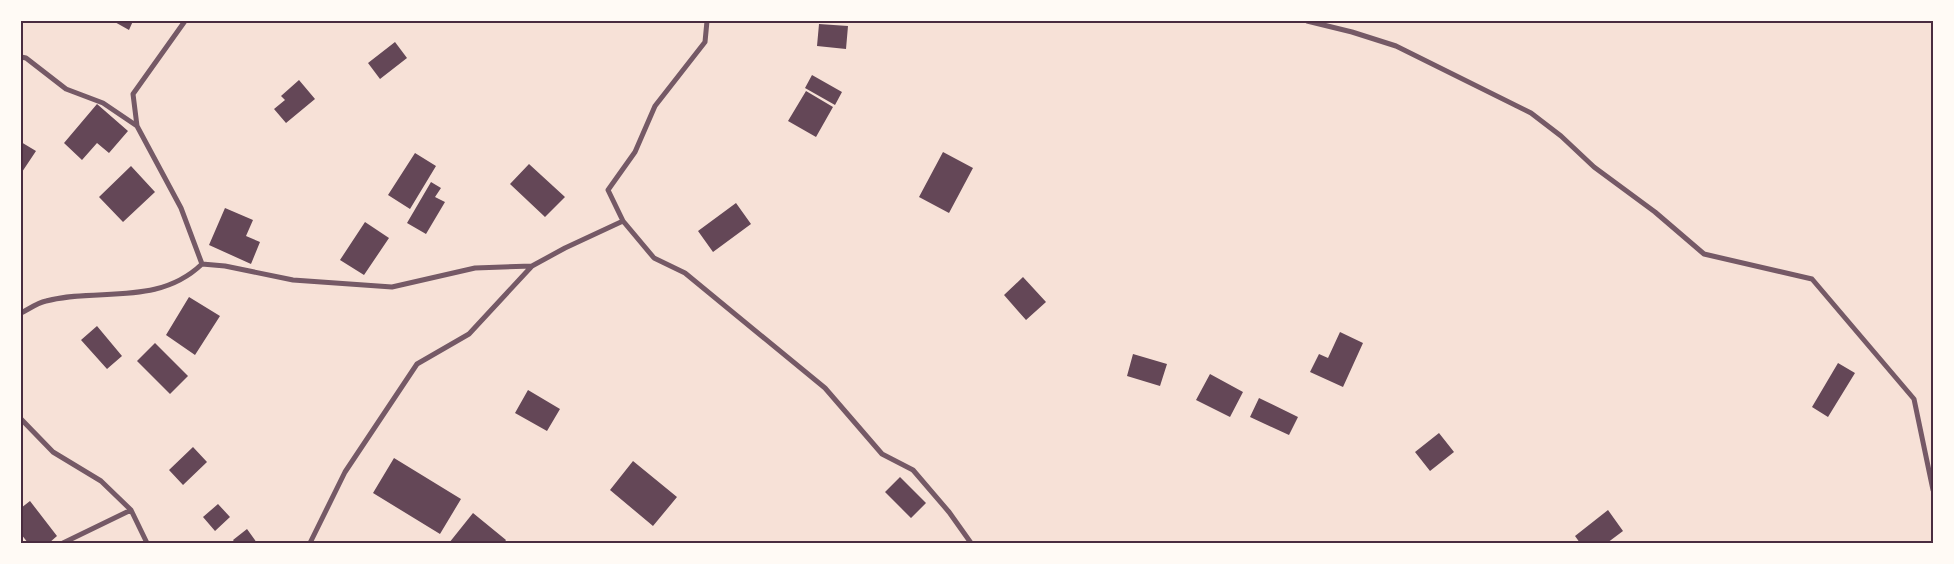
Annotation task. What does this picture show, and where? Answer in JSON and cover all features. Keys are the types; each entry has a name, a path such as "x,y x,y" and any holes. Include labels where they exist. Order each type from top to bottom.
{"street":[{"path":"185,21 133,94 137,126 181,208 202,264"},
{"path":"707,21 705,42 655,106 634,152 608,190 623,221 654,258 685,273 825,388 882,454 913,470 950,512 970,543"},
{"path":"1307,21 1352,32 1396,46 1531,113 1561,136 1594,167 1655,212 1704,254 1812,280 1914,399 1933,490"},
{"path":"21,57 26,58 66,88 103,103 137,126"},
{"path":"310,543 345,472 417,364 469,334 532,266 565,248 623,221"},
{"path":"21,313 44,301 78,296 118,296 169,286 190,276 202,264 225,266 293,280 392,287 475,268 532,266"},
{"path":"21,419 53,452 101,481 132,510 147,543"},
{"path":"63,543 132,510"}],"building":[{"path":"113,21 133,21 129,30"},
{"path":"819,24 848,26 846,49 817,46"},
{"path":"395,42 407,58 380,79 368,63"},
{"path":"812,75 842,92 835,105 805,88"},
{"path":"299,80 315,99 286,123 274,109 285,100 281,96"},
{"path":"806,91 833,107 816,137 788,121"},
{"path":"97,104 128,131 109,153 97,143 82,160 64,143"},
{"path":"21,142 36,151 22,172 21,172"},
{"path":"943,152 973,168 949,213 919,197"},
{"path":"415,153 436,166 410,209 388,195"},
{"path":"529,164 565,197 545,217 510,184"},
{"path":"131,166 155,192 123,222 99,197"},
{"path":"431,182 441,188 435,197 445,202 426,234 407,223"},
{"path":"736,203 751,224 713,252 698,231"},
{"path":"225,208 253,220 246,236 260,242 251,264 209,245"},
{"path":"365,222 389,238 364,275 340,260"},
{"path":"1023,277 1046,302 1026,320 1004,295"},
{"path":"189,297 220,316 195,355 166,335"},
{"path":"97,326 122,356 107,369 81,340"},
{"path":"1340,332 1363,343 1343,387 1310,372 1319,354 1328,358"},
{"path":"155,343 188,376 170,394 137,361"},
{"path":"1133,354 1167,364 1160,386 1127,376"},
{"path":"1838,363 1855,373 1828,417 1812,407"},
{"path":"1210,374 1243,392 1230,417 1196,400"},
{"path":"528,390 560,409 547,431 515,413"},
{"path":"1259,398 1298,417 1289,435 1250,417"},
{"path":"1439,433 1454,452 1430,471 1415,452"},
{"path":"193,447 207,462 183,485 169,470"},
{"path":"394,458 461,499 440,534 373,493"},
{"path":"633,461 677,497 653,526 610,490"},
{"path":"900,477 926,503 911,518 885,492"},
{"path":"30,501 57,536 49,543 28,543 21,534 21,508"},
{"path":"218,504 230,517 215,531 203,517"},
{"path":"1608,510 1623,531 1607,543 1580,543 1575,536"},
{"path":"473,513 506,540 504,543 449,543"},
{"path":"247,529 257,543 235,543 233,540"}]}
